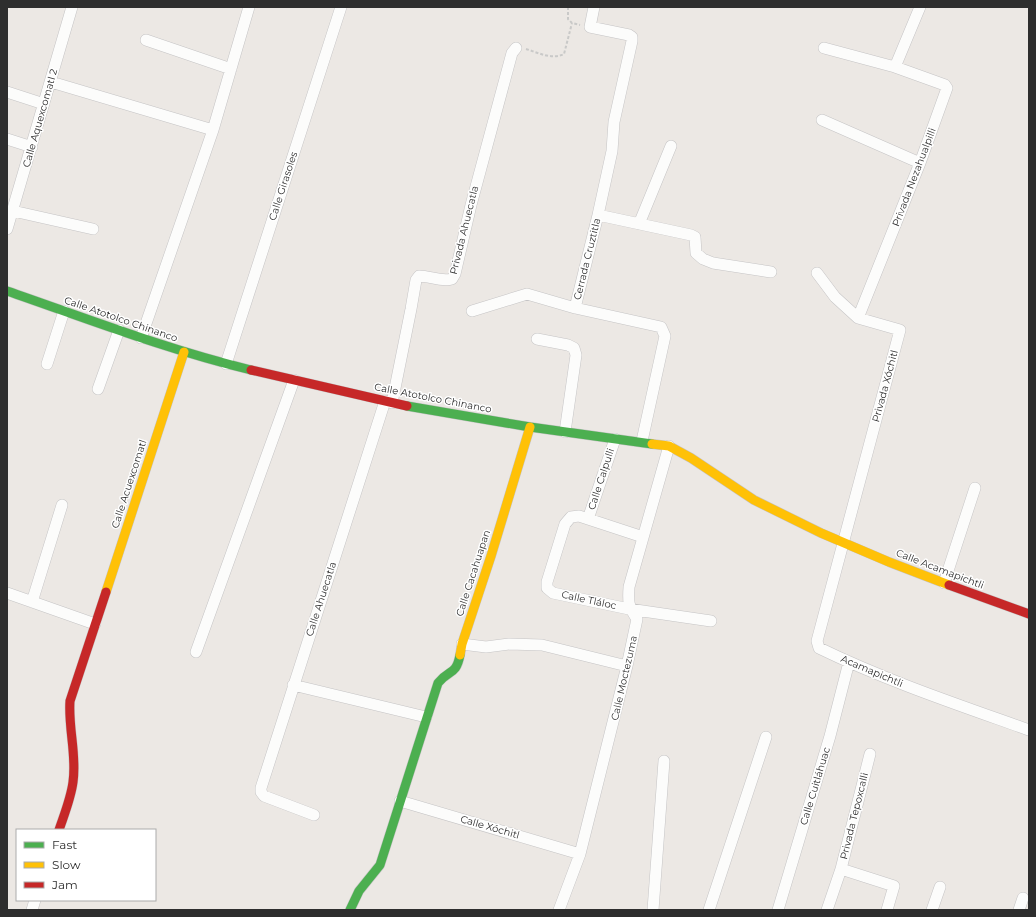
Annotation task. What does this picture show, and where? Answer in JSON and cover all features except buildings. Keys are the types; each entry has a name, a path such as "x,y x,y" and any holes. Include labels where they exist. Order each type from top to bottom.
{"street":[{"name":"Calle Aquexcomatl 2","path":"7,229 72,7"},
{"path":"141,338 213,130 249,7"},
{"name":"Calle Girasoles","path":"226,364 341,7"},
{"path":"590,27 594,7"},
{"path":"895,67 920,7"},
{"name":"Cerrada Cruztitla","path":"590,27 629,35 632,37 632,41 614,122 612,151 598,216 575,308 661,328 665,336 642,441"},
{"path":"146,40 231,69"},
{"name":"Privada Ahuecatla","path":"388,402 411,309 416,280 420,276 425,276 447,280 452,279 455,274 473,197 512,52 516,48"},
{"name":"Privada Nezahualpilli","path":"824,48 895,67 945,85 947,88 947,92 920,163 858,318"},
{"path":"51,82 213,130"},
{"path":"7,92 44,104"},
{"path":"822,120 920,163"},
{"path":"7,140 32,147"},
{"path":"639,224 671,146"},
{"path":"13,211 93,229"},
{"path":"598,216 695,237 696,253 703,259 713,263 771,272"},
{"name":"Privada Xóchitl","path":"817,273 835,297 858,318 900,330 843,542"},
{"name":"Calle Atotolco Chinanco","path":"7,291 184,352 226,364 294,380 388,402 530,427 615,439 642,441 669,446 683,453 753,499 843,542"},
{"path":"472,311 526,294 575,308"},
{"path":"47,364 64,311"},
{"path":"98,389 118,330"},
{"path":"537,339 568,345 574,348 576,356 565,432"},
{"name":"Calle Acuexcomatl","path":"58,829 73,783 74,764 69,717 70,701 184,352"},
{"path":"196,652 294,380"},
{"name":"Calle Ahuecatla","path":"314,815 264,796 261,792 261,788 293,684 388,402"},
{"name":"Calle Cacahuapan","path":"426,718 438,683 442,678 455,670 458,665 462,644 491,556 530,427"},
{"name":"Calle Calpulli","path":"588,519 615,439"},
{"name":"Calle Moctezuma","path":"559,910 580,854 627,666 637,619 629,609 629,587 669,446"},
{"path":"944,583 975,488"},
{"path":"32,602 62,505"},
{"name":"Calle Tláloc","path":"644,537 579,516 571,517 565,524 547,582 547,588 553,593 629,609 711,621"},
{"name":"Calle Acamapichtli","path":"843,542 944,583 1029,614"},
{"name":"Acamapichtli","path":"843,542 817,641 819,648 921,691 1029,730"},
{"path":"7,593 95,624"},
{"path":"462,644 486,647 509,644 542,645 627,666"},
{"name":"Calle Cuitláhuac","path":"778,910 830,736 850,662"},
{"path":"293,684 426,718 380,865 359,891 350,910"},
{"path":"709,910 766,738"},
{"name":"Privada Tepoxcalli","path":"870,754 841,869 894,886 887,910"},
{"path":"653,910 664,761"},
{"name":"Calle Xóchitl","path":"400,801 580,854"},
{"path":"827,910 841,869"},
{"path":"932,910 940,887"},
{"path":"1019,910 1023,898"}],"path":[{"path":"568,7 568,20 572,23 590,27"},
{"path":"516,48 521,47 550,57 558,57 564,54 572,23"}],"traffic: fast":[{"path":"7,291 159,344 251,370"},
{"path":"407,406 530,427 652,444"},
{"path":"350,910 359,891 380,865 438,683 454,669 460,655"}],"traffic: slow":[{"path":"106,592 184,352"},
{"path":"460,655 462,644 491,556 530,427"},
{"path":"652,444 669,446 691,458 754,500 821,533 889,562 949,585"}],"traffic: jam":[{"path":"251,370 407,406"},
{"path":"949,585 1029,614"},
{"path":"59,829 71,794 74,772 70,701 106,592"}]}
